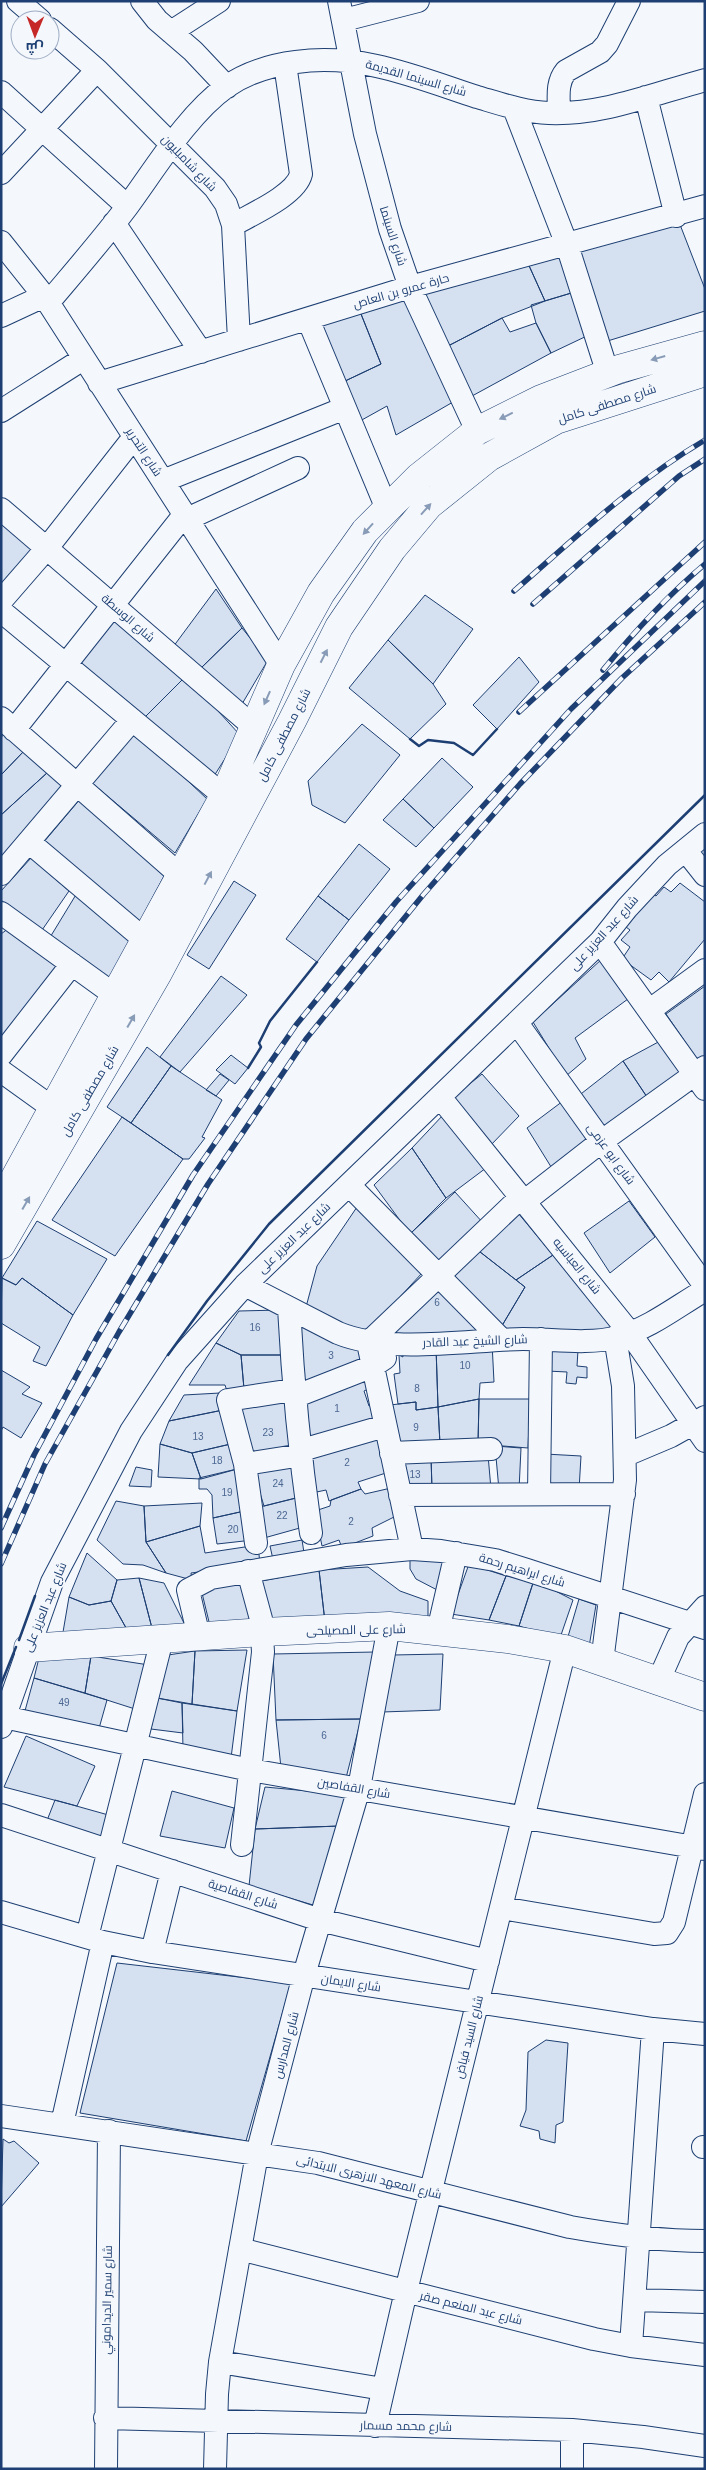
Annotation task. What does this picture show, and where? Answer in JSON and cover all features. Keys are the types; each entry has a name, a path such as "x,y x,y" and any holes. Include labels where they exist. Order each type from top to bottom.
{"main road":[{"name":"شارع مصطفى كامل","path":"3,1197 116,996 224,796 281,665 321,592 365,531 419,477 477,431 541,399 608,374 705,344"},
{"name":"شارع مصطفى كامل","path":"1,1246 158,973 292,721 339,627 392,549 429,505 488,457 556,420 705,372"},
{"name":"شارع على المصيلحى","path":"28,1648 264,1632 389,1626 508,1639 565,1649 705,1697"}],"street":[{"path":"18,1 28,10"},
{"path":"142,1 227,87"},
{"path":"171,32 219,1"},
{"path":"341,11 418,1"},
{"path":"559,113 559,86 562,76 600,52 607,44 629,1"},
{"name":"شارع السينما","path":"341,11 349,60 372,166 410,287 477,431"},
{"name":"شارع شامبليون","path":"60,37 98,70 216,188 226,204 233,225 239,340"},
{"name":"شارع السينما القديمة","path":"46,300 121,215 172,145 208,102 227,87 252,74 285,64 349,60 383,67 514,108 559,113 581,113 614,107 705,80"},
{"path":"233,225 291,191 300,181 301,174 285,64"},
{"path":"1,173 98,70"},
{"path":"1,92 43,128 121,215 201,352"},
{"path":"646,97 676,216"},
{"path":"514,108 567,245 608,374"},
{"name":"حارة عمرو بن العاص","path":"99,383 410,287 676,216 705,206"},
{"name":"شارع التحرير","path":"1,242 46,300 281,665"},
{"path":"1,316 46,300"},
{"path":"308,319 387,509"},
{"path":"1,411 83,359"},
{"path":"163,481 345,408"},
{"path":"1,600 47,548 134,437"},
{"path":"180,875 8,724 66,665 186,517 298,468"},
{"name":"شارع الوسطة","path":"1,508 254,727"},
{"path":"1,611 224,796"},
{"path":"1,874 132,720"},
{"name":"شارع عبد العزيز على","path":"3,1722 52,1582 131,1431 177,1362 246,1285 600,942 634,901 668,865 705,834"},
{"path":"29,842 146,940"},
{"path":"686,851 705,875"},
{"path":"1,913 116,996"},
{"path":"412,1549 368,1343 523,1199 602,1141 701,1077 600,942"},
{"path":"1,1055 72,964"},
{"path":"650,1010 705,970"},
{"name":"شارع ابو عزمى","path":"517,1023 705,1288"},
{"path":"1,1071 54,1108"},
{"name":"شارع العباسيه","path":"440,1097 523,1199 623,1335 701,1428"},
{"path":"349,1185 501,1340"},
{"name":"شارع الشيخ عبد القادر","path":"246,1285 338,1333 368,1343 407,1344 541,1339 584,1341 623,1335 659,1319 705,1288"},
{"path":"289,1308 293,1394 311,1533"},
{"path":"602,1662 624,1494 626,1455 623,1335"},
{"path":"539,1494 541,1339"},
{"path":"256,1543 245,1464 228,1400 293,1394 373,1366 407,1344"},
{"path":"245,1464 302,1452 385,1426"},
{"path":"626,1455 671,1436 701,1428"},
{"path":"391,1453 491,1450"},
{"path":"400,1495 624,1494"},
{"name":"شارع ابراهيم رحمة","path":"199,1637 188,1590 211,1578 346,1555 412,1549 456,1553 495,1560 610,1598 700,1619"},
{"path":"438,1631 456,1553"},
{"path":"242,1845 264,1632 248,1571"},
{"path":"658,1682 678,1637 700,1619"},
{"name":"شارع المدارس","path":"216,2469 216,2421 220,2362 257,2154 304,1975 358,1788 389,1626"},
{"path":"62,2124 95,1940 108,1850 162,1639"},
{"name":"شارع السيد فياض","path":"375,2426 430,2192 565,1649"},
{"name":"شارع القفاصين","path":"3,1722 135,1745 250,1770 698,1848"},
{"path":"502,1908 661,1934 667,1932 674,1922 698,1848 705,1794"},
{"name":"شارع القفاصية","path":"1,1815 320,1920 488,1961"},
{"path":"152,1952 172,1871"},
{"name":"شارع الايمان","path":"1,1912 95,1940 152,1952 477,2003 654,2029 705,2034"},
{"path":"631,2346 654,2029"},
{"name":"شارع المعهد الازهرى الابتدائى","path":"1,2116 318,2163 570,2227 639,2238 705,2241"},
{"name":"شارع سمير الديداموني","path":"106,2469 109,2131"},
{"name":"شارع عبد المنعم صقر","path":"240,2249 576,2335 631,2346 705,2355"},
{"path":"635,2300 705,2302"},
{"path":"220,2362 383,2389"},
{"name":"شارع محمد مسمار","path":"105,2418 572,2430 633,2435 705,2446"},
{"path":"572,2430 572,2469"}],"building":[{"path":"679,222 705,289 705,311 601,343 571,251"},
{"path":"564,250 578,291 545,301 526,259"},
{"path":"526,259 545,301 502,318 448,346 422,288"},
{"path":"578,291 591,334 551,353 536,323 531,305"},
{"path":"405,297 453,402 396,435 387,406 360,421 343,382 381,364 359,309"},
{"path":"359,309 381,364 343,382 317,322"},
{"path":"502,318 510,332 536,323 551,353 472,396 448,346"},
{"path":"1,517 37,549 1,590"},
{"path":"216,589 242,628 200,669 173,647"},
{"path":"425,595 473,629 433,684 388,640"},
{"path":"116,617 186,676 145,717 76,663"},
{"path":"242,628 268,660 242,704 200,669"},
{"path":"388,640 433,684 446,704 410,739 349,688"},
{"path":"519,657 539,682 497,729 473,705"},
{"path":"186,676 240,735 214,776 145,717"},
{"path":"362,724 400,755 345,823 312,805 308,781"},
{"path":"135,731 207,799 175,853 92,783"},
{"path":"5,734 24,751 1,775 1,737"},
{"path":"24,751 48,772 1,815 1,775"},
{"path":"442,758 473,787 434,828 403,799"},
{"path":"48,772 70,786 1,859 1,815"},
{"path":"81,798 164,876 138,925 43,843"},
{"path":"403,799 434,828 416,847 383,820"},
{"path":"359,844 390,869 349,920 318,896"},
{"path":"31,858 69,891 40,933 1,900 1,891"},
{"path":"234,881 256,895 209,969 187,955"},
{"path":"680,883 705,902 705,939 669,982 659,972 651,980 622,959 630,947 621,940 630,930 626,927 653,894 656,896 664,887 671,892"},
{"path":"77,893 130,938 113,982 49,939"},
{"path":"318,896 349,920 317,962 286,939"},
{"path":"9,928 58,967 1,1039 1,934"},
{"path":"602,959 632,996 575,1038 586,1059 566,1076 533,1022"},
{"path":"221,976 247,995 180,1072 160,1057"},
{"path":"705,986 705,1062 701,1065 666,1014"},
{"path":"662,1040 683,1070 647,1097 623,1061"},
{"path":"147,1047 171,1066 131,1123 107,1107"},
{"path":"231,1055 248,1068 235,1084 216,1070"},
{"path":"623,1061 647,1097 604,1132 577,1097"},
{"path":"171,1066 222,1100 202,1137 205,1138 189,1159 183,1159 131,1123"},
{"path":"220,1074 229,1080 216,1096 206,1090"},
{"path":"482,1074 519,1116 489,1147 452,1098"},
{"path":"563,1101 593,1140 553,1170 527,1128"},
{"path":"444,1114 486,1168 446,1198 412,1148"},
{"path":"122,1117 183,1159 115,1256 52,1220"},
{"path":"412,1148 446,1198 410,1234 374,1185"},
{"path":"455,1192 484,1224 440,1265 410,1234"},
{"path":"629,1201 655,1237 610,1273 584,1233"},
{"path":"357,1207 422,1273 366,1334 306,1307 317,1266"},
{"path":"518,1213 553,1255 516,1280 475,1248"},
{"path":"37,1221 107,1259 73,1315 22,1278 16,1285 2,1278"},
{"path":"475,1248 525,1287 500,1329 448,1277"},
{"path":"553,1255 618,1329 506,1335 500,1329 525,1287 516,1280"},
{"path":"2,1278 16,1285 22,1278 73,1315 46,1366 33,1361 40,1347 1,1323"},
{"path":"438,1281 488,1335 397,1341 395,1322"},
{"path":"280,1310 285,1355 241,1355 216,1343 239,1311"},
{"path":"293,1317 364,1346 365,1363 300,1388"},
{"path":"216,1343 241,1355 244,1389 228,1394 225,1385 189,1385"},
{"path":"492,1343 494,1382 480,1383 479,1399 438,1407 436,1347"},
{"path":"436,1347 438,1407 416,1410 416,1402 398,1404 394,1374 400,1373 399,1355 403,1357 402,1352"},
{"path":"549,1348 578,1350 577,1366 587,1367 587,1378 577,1377 576,1384 566,1383 567,1372 547,1371"},
{"path":"241,1355 285,1355 287,1386 244,1389"},
{"path":"1,1370 30,1387 22,1394 42,1403 21,1438 3,1427 1,1431"},
{"path":"368,1373 370,1388 364,1391 369,1406 374,1405 379,1424 304,1444 298,1400"},
{"path":"220,1393 228,1409 169,1421 184,1395"},
{"path":"289,1398 297,1450 247,1459 237,1408"},
{"path":"479,1399 478,1444 440,1444 438,1407"},
{"path":"479,1399 530,1399 528,1448 478,1444"},
{"path":"416,1402 416,1410 438,1407 440,1444 396,1446 390,1405"},
{"path":"228,1409 235,1443 192,1453 160,1444 169,1421"},
{"path":"378,1433 389,1472 358,1482 361,1489 329,1501 326,1490 312,1493 307,1452"},
{"path":"235,1443 241,1468 201,1479 192,1453"},
{"path":"160,1444 192,1453 201,1479 158,1477"},
{"path":"495,1446 521,1448 519,1490 499,1490"},
{"path":"545,1454 581,1456 579,1490 544,1488"},
{"path":"431,1455 432,1490 402,1491 396,1457"},
{"path":"488,1455 491,1489 432,1490 431,1457"},
{"path":"295,1461 300,1497 264,1506 252,1467"},
{"path":"136,1467 152,1470 151,1487 129,1486"},
{"path":"241,1468 249,1510 213,1518 212,1495 207,1489 199,1489 199,1478"},
{"path":"391,1488 400,1514 372,1528 373,1536 342,1548 339,1540 322,1546 315,1511 330,1506 331,1500 361,1489 365,1494"},
{"path":"300,1497 307,1526 264,1538 260,1507"},
{"path":"116,1501 144,1506 146,1542 166,1573 143,1565 123,1564 97,1540"},
{"path":"202,1503 200,1526 146,1542 144,1506"},
{"path":"249,1510 253,1540 217,1544 213,1518"},
{"path":"200,1526 205,1553 258,1545 260,1564 191,1573 192,1580 166,1573 146,1542"},
{"path":"302,1540 305,1559 274,1564 270,1546"},
{"path":"87,1553 117,1580 111,1601 89,1605 69,1597"},
{"path":"410,1555 450,1559 441,1592 416,1579 410,1569"},
{"path":"469,1564 506,1576 489,1620 451,1614"},
{"path":"368,1567 400,1591 428,1601 428,1620 325,1622 319,1570"},
{"path":"319,1570 325,1622 267,1626 256,1582"},
{"path":"506,1576 534,1580 519,1626 489,1620"},
{"path":"243,1577 256,1624 211,1630 201,1589"},
{"path":"139,1578 164,1583 185,1625 153,1632"},
{"path":"139,1578 153,1632 130,1635 111,1601 117,1580"},
{"path":"534,1580 573,1600 560,1638 519,1626"},
{"path":"69,1597 89,1605 111,1601 130,1635 62,1638"},
{"path":"579,1599 596,1605 589,1647 567,1640"},
{"path":"41,1650 91,1656 85,1693 34,1678"},
{"path":"247,1650 237,1711 192,1704 195,1651"},
{"path":"195,1651 192,1704 157,1698 161,1656"},
{"path":"375,1652 361,1719 276,1720 273,1654"},
{"path":"443,1654 440,1710 382,1712 393,1655"},
{"path":"91,1656 149,1665 135,1709 85,1693"},
{"path":"34,1678 107,1700 98,1732 23,1718"},
{"path":"157,1698 182,1703 183,1733 151,1729"},
{"path":"182,1703 237,1711 231,1758 183,1750"},
{"path":"361,1719 346,1778 281,1768 276,1720"},
{"path":"26,1736 95,1766 77,1806 4,1787"},
{"path":"265,1787 351,1795 340,1826 255,1829"},
{"path":"172,1791 234,1808 225,1848 160,1836"},
{"path":"55,1800 112,1816 103,1839 46,1823"},
{"path":"340,1826 313,1905 249,1886 255,1829"},
{"path":"117,1963 291,1983 246,2141 80,2113"},
{"path":"546,2040 568,2043 563,2122 556,2125 555,2143 540,2139 539,2131 520,2126 526,2110 528,2052"},
{"path":"3,2139 9,2143 14,2141 39,2163 1,2207"}],"railway":[{"path":"514,591 654,473 705,440"},
{"path":"533,604 679,476 705,459"},
{"path":"519,712 705,542"},
{"path":"603,670 651,615 705,564"},
{"path":"1,1528 34,1455 96,1339 193,1175 296,1025 396,902 571,709 705,581"},
{"path":"1,1564 45,1464 119,1332 208,1184 306,1039 423,895 520,784 622,678 705,602"}],"wall":[{"path":"410,739 419,746 428,740 454,743 473,755 497,729"},
{"path":"168,1355 207,1301 269,1224 705,795"},
{"path":"248,1068 261,1047 259,1043 270,1021 317,962"},
{"path":"19,1640 35,1596"},
{"path":"1,1684 16,1647"}]}
